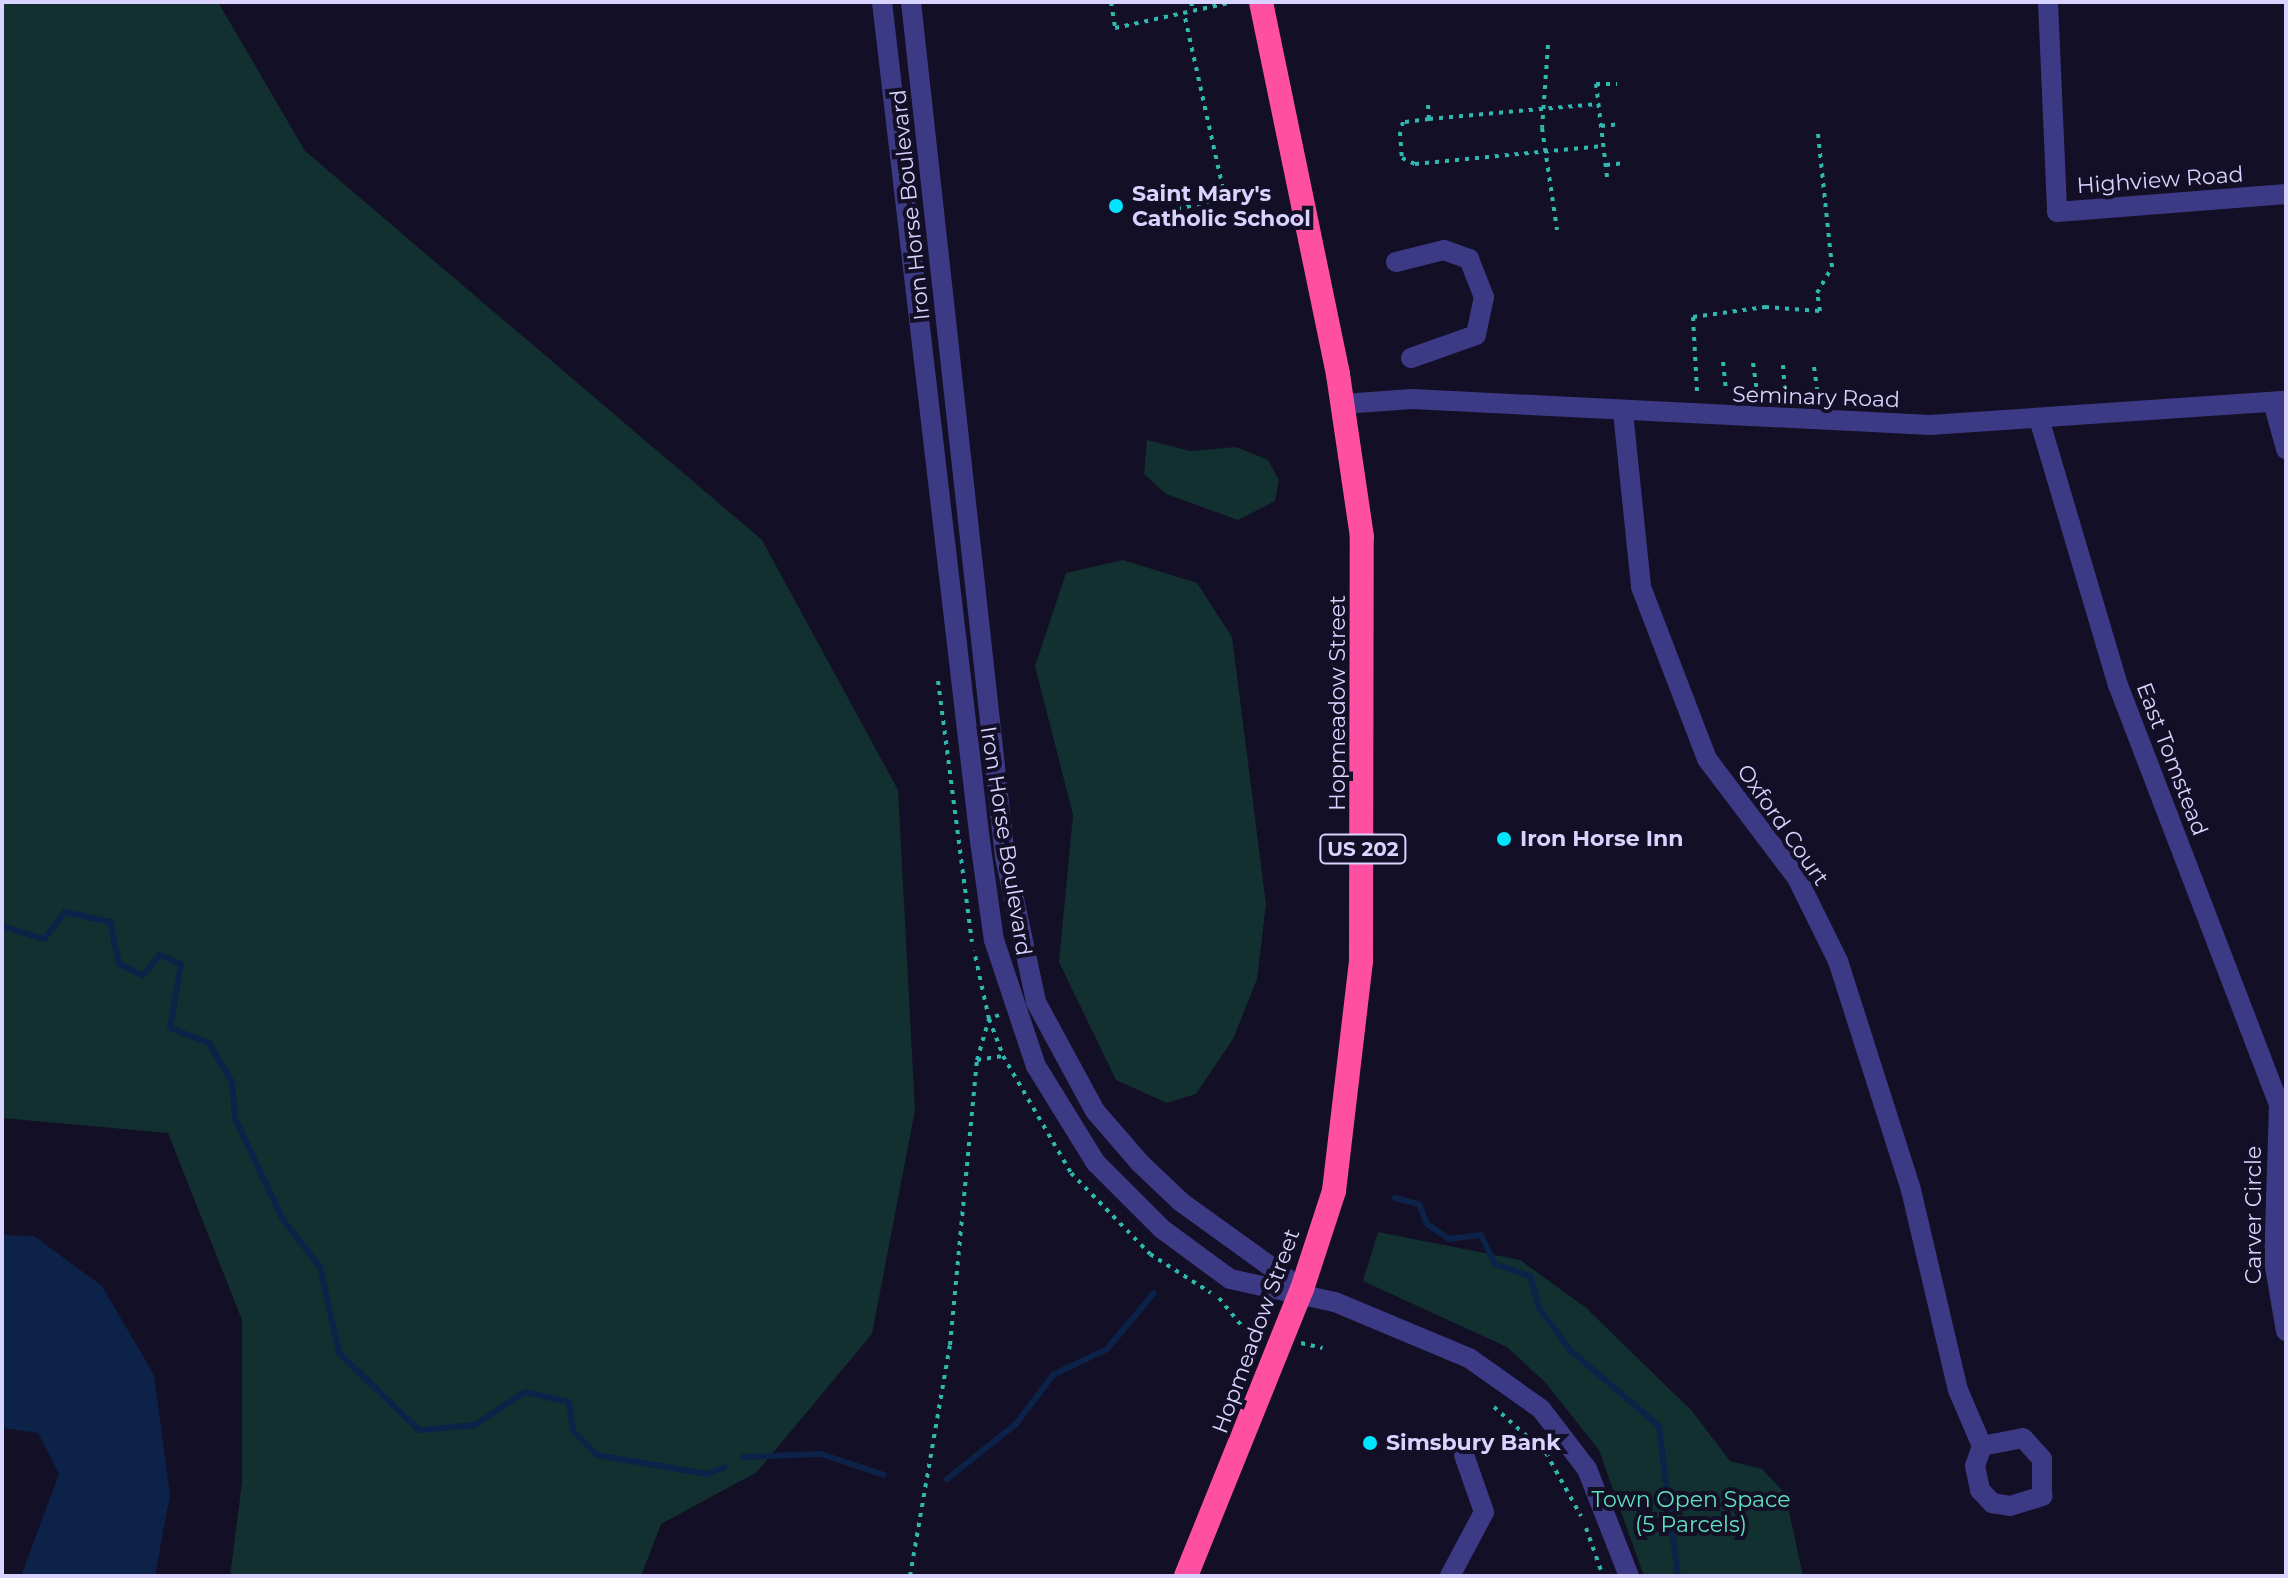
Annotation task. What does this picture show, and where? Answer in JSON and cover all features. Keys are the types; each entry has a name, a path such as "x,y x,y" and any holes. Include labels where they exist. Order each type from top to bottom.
{"highway":[{"name":"Hopmeadow Street","path":"1186,1576 1302,1289 1334,1191 1361,961 1366,611 1343,404 1261,2"}],"street":[{"name":"Iron Horse Boulevard","path":"882,2 961,710 994,940 1012,1010 1057,1106 1096,1163 1162,1229 1230,1279 1302,1289"},
{"name":"Iron Horse Boulevard","path":"911,2 1005,857 1036,1002 1095,1111 1140,1163 1181,1202 1302,1289"},
{"name":"Highview Road","path":"2048,2 2057,212 2286,194"},
{"path":"1396,262 1444,250 1469,259 1484,297 1476,335 1411,358"},
{"name":"Seminary Road","path":"1343,404 1412,399 1822,423 2040,422 2280,401"},
{"path":"2280,401 2286,449"},
{"name":"Oxford Court","path":"1623,412 1641,587 1707,759 1797,878 1838,961 1911,1190 1958,1390 1982,1446"},
{"name":"East Tomstead","path":"2040,422 2118,685 2282,1104"},
{"name":"Carver Circle","path":"2282,1104 2274,1261 2286,1331"},
{"path":"1302,1289 1469,1358 1541,1409 1587,1469 1629,1576"},
{"path":"1450,1576 1484,1512 1464,1455"}],"path":[{"path":"1111,2 1115,28 1233,2"},
{"path":"1191,2 1193,11"},
{"path":"1138,218 1225,198 1184,13"},
{"path":"1548,45 1543,109 1557,230"},
{"path":"1607,177 1596,84 1617,84"},
{"path":"1598,104 1403,122 1400,132 1402,158 1415,164 1603,146"},
{"path":"1428,105 1429,119"},
{"path":"1601,126 1621,124"},
{"path":"1697,391 1693,317 1765,307 1820,311 1817,293 1832,267 1818,133"},
{"path":"1606,165 1625,163"},
{"path":"1723,362 1726,392"},
{"path":"1753,363 1757,393"},
{"path":"1783,365 1785,394"},
{"path":"1814,367 1818,395"},
{"path":"910,1576 950,1345 977,1060 1003,1056"},
{"path":"1494,1407 1546,1453 1571,1493 1603,1576"}],"green space":[{"path":"2,2 218,2 305,151 762,540 898,790 915,1110 872,1334 757,1472 661,1524 641,1576 230,1576 242,1482 242,1320 168,1133 2,1118"},
{"path":"1147,440 1190,451 1236,447 1268,460 1279,480 1275,501 1238,520 1166,494 1144,474"},
{"path":"1123,560 1197,583 1232,637 1266,904 1257,979 1233,1039 1196,1094 1167,1103 1116,1080 1059,962 1073,815 1035,666 1066,573"},
{"name":"Town Open Space (5 Parcels)","path":"1378,1232 1520,1260 1585,1307 1692,1411 1730,1461 1762,1469 1785,1493 1803,1576 1644,1576 1599,1450 1545,1382 1507,1347 1363,1281"}],"water":[{"path":"2,1235 34,1236 102,1286 154,1375 170,1495 155,1576 21,1576 59,1474 38,1433 2,1428"}],"waterway":[{"path":"2,926 44,939 65,912 110,922 119,964 143,975 160,955 181,964 170,1028 209,1043 232,1082 235,1118 282,1218 320,1267 339,1353 419,1430 475,1425 525,1392 569,1402 573,1431 597,1455 707,1474 725,1467"},
{"path":"1395,1198 1419,1204 1427,1224 1449,1239 1481,1235 1495,1264 1530,1276 1539,1308 1571,1351 1659,1426 1678,1576"},
{"path":"947,1479 1016,1424 1053,1375 1107,1349 1154,1293"},
{"path":"743,1457 821,1454 884,1475"}],"place":[{"name":"Saint Mary's Catholic School","path":"1116,206"},
{"name":"Iron Horse Inn","path":"1504,839"},
{"name":"Simsbury Bank","path":"1370,1443"}]}
